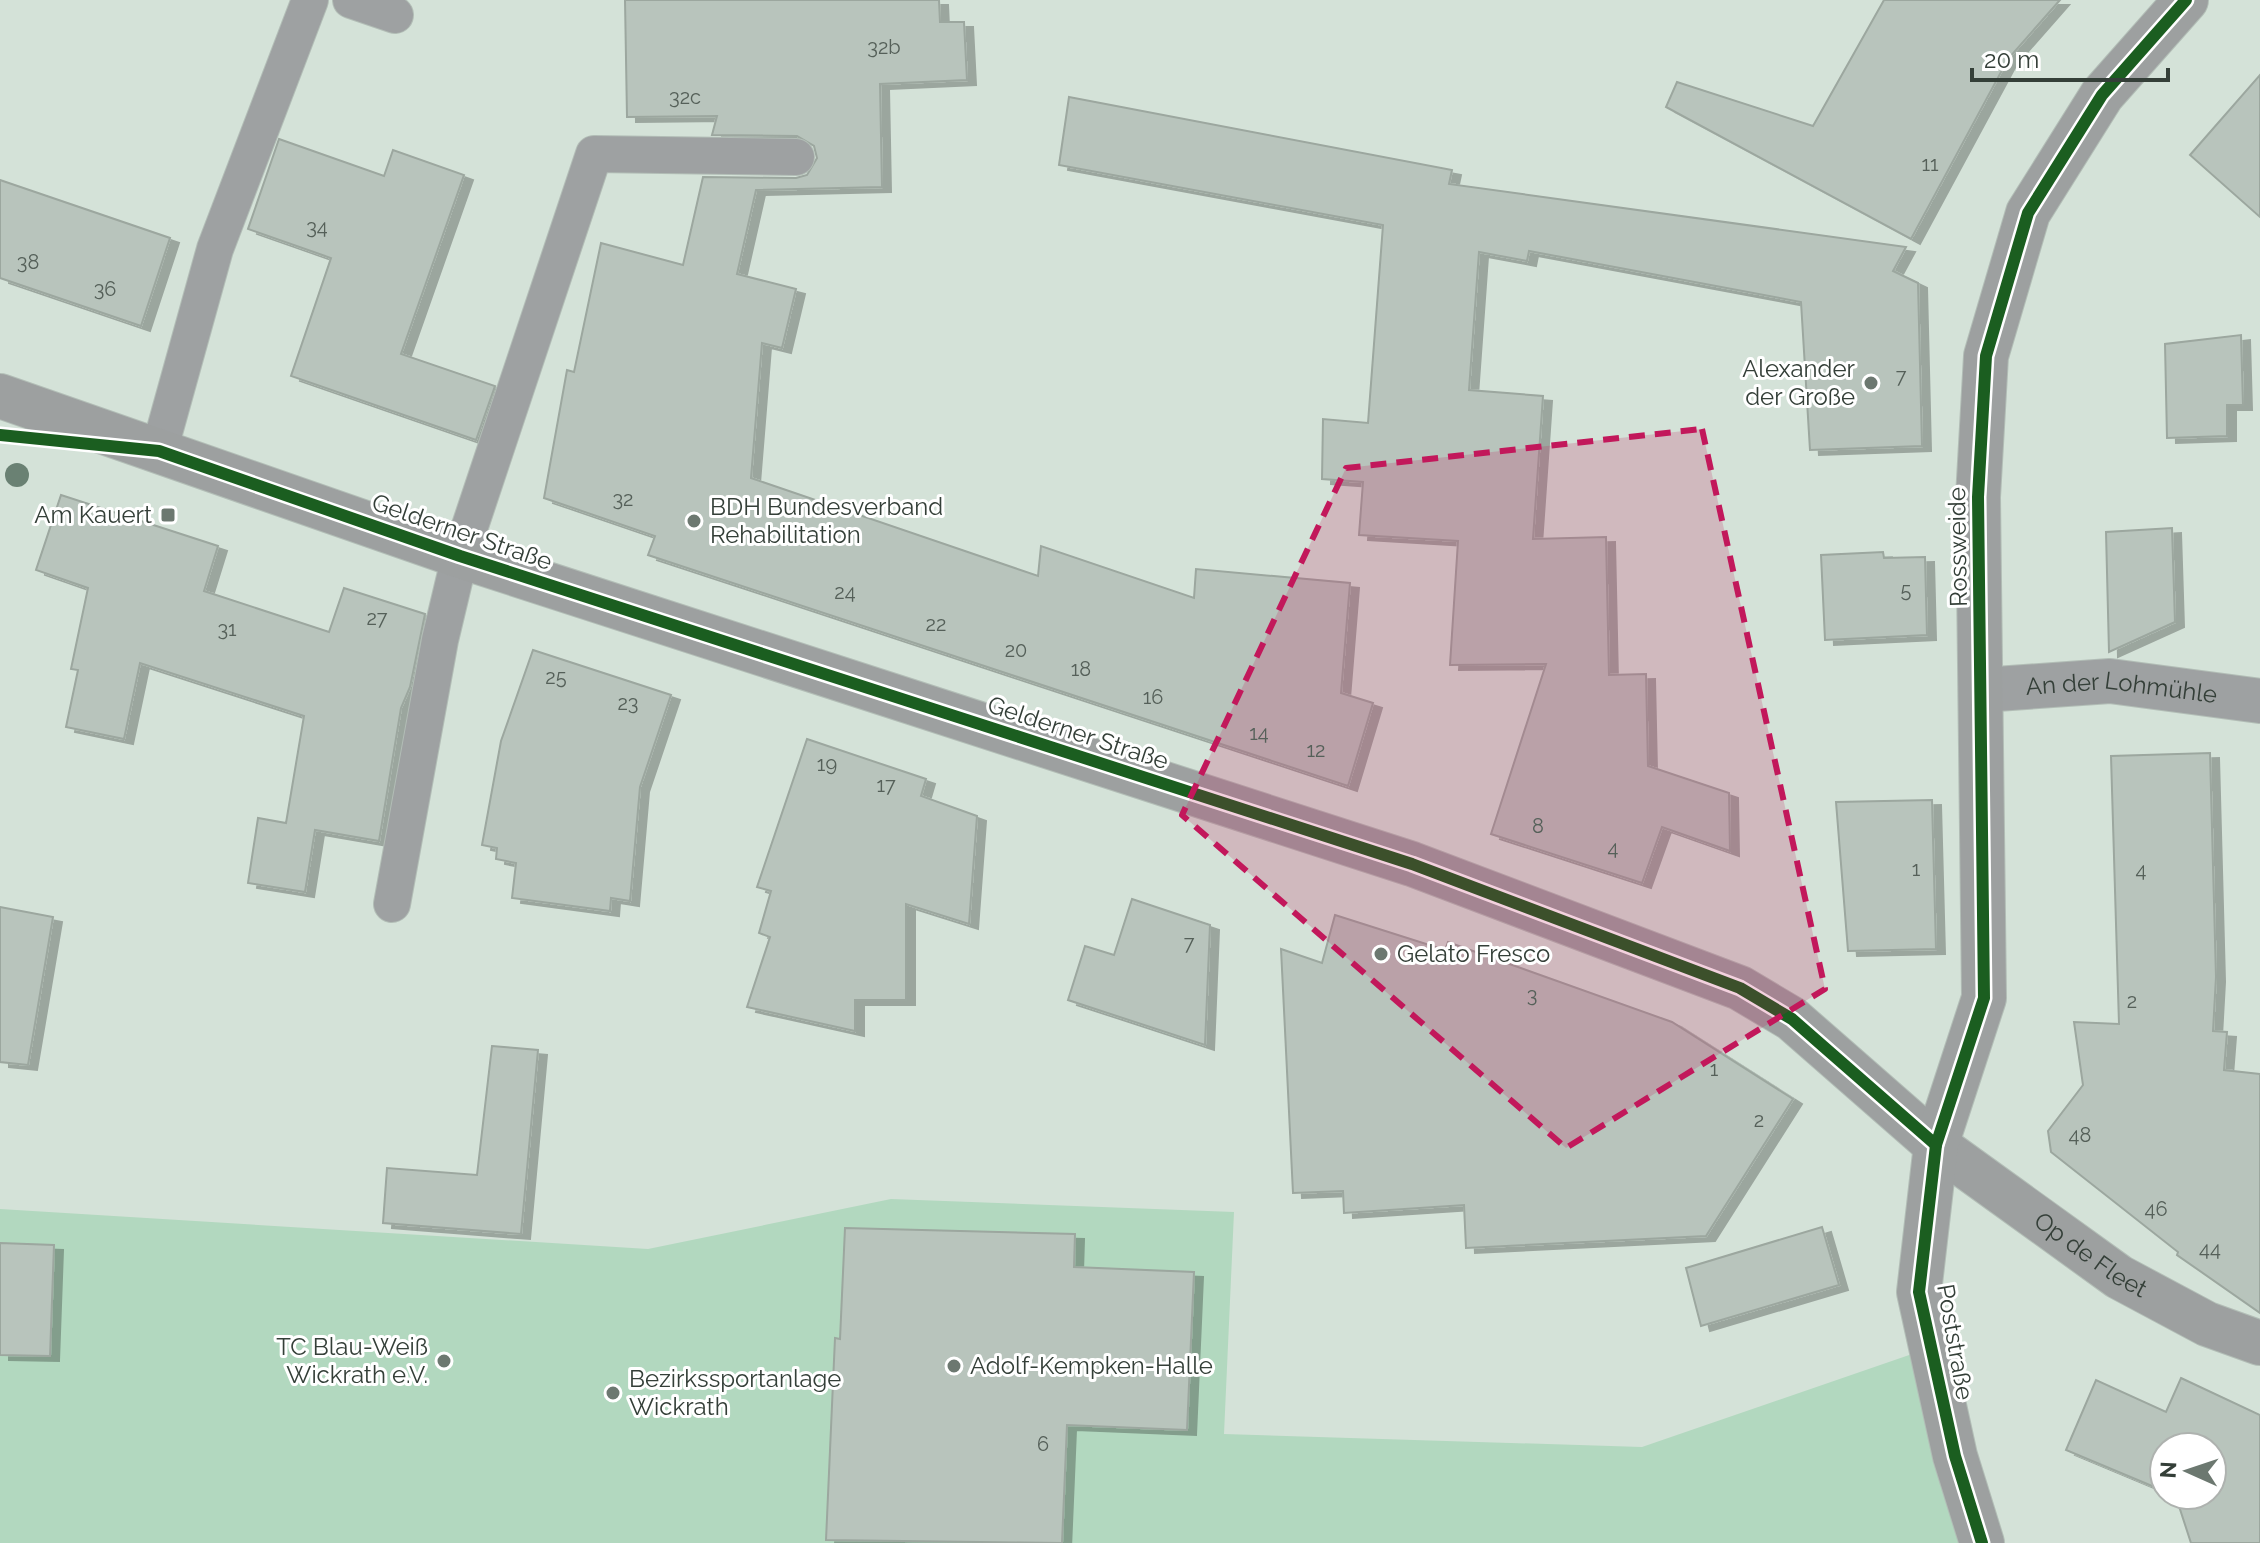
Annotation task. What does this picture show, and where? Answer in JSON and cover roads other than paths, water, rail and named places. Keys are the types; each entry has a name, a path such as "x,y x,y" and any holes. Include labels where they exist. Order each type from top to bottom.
{"main road":[{"name":"Rossweide","path":"1936,1145 1984,998 1978,497 1986,356 2028,213 2102,95 2186,0"},
{"name":"Gelderner Straße","path":"0,396 460,556 1412,864 1740,988 1792,1019 1936,1145"},
{"name":"Op de Fleet","path":"1936,1145 2119,1277 2207,1324 2260,1343"},
{"name":"Poststraße","path":"1936,1145 1919,1292 1955,1456 1982,1543"}],"street":[{"name":"An der Lohmühle","path":"1982,690 2110,681 2260,701"}],"lane":[{"path":"159,451 215,249 310,0"},
{"path":"351,0 395,15"},
{"path":"392,904 440,640 460,556 594,154 796,157"}],"place":[{"name":"Alexander der Große","path":"1871,383"},
{"name":"Am Kauert","path":"168,515"},
{"name":"BDH Bundesverband Rehabilitation","path":"694,521"},
{"name":"Gelato Fresco","path":"1381,954"},
{"name":"TC Blau-Weiß Wickrath e.V.","path":"444,1361"},
{"name":"Adolf-Kempken-Halle","path":"954,1366"},
{"name":"Bezirkssportanlage Wickrath","path":"613,1393"}]}
